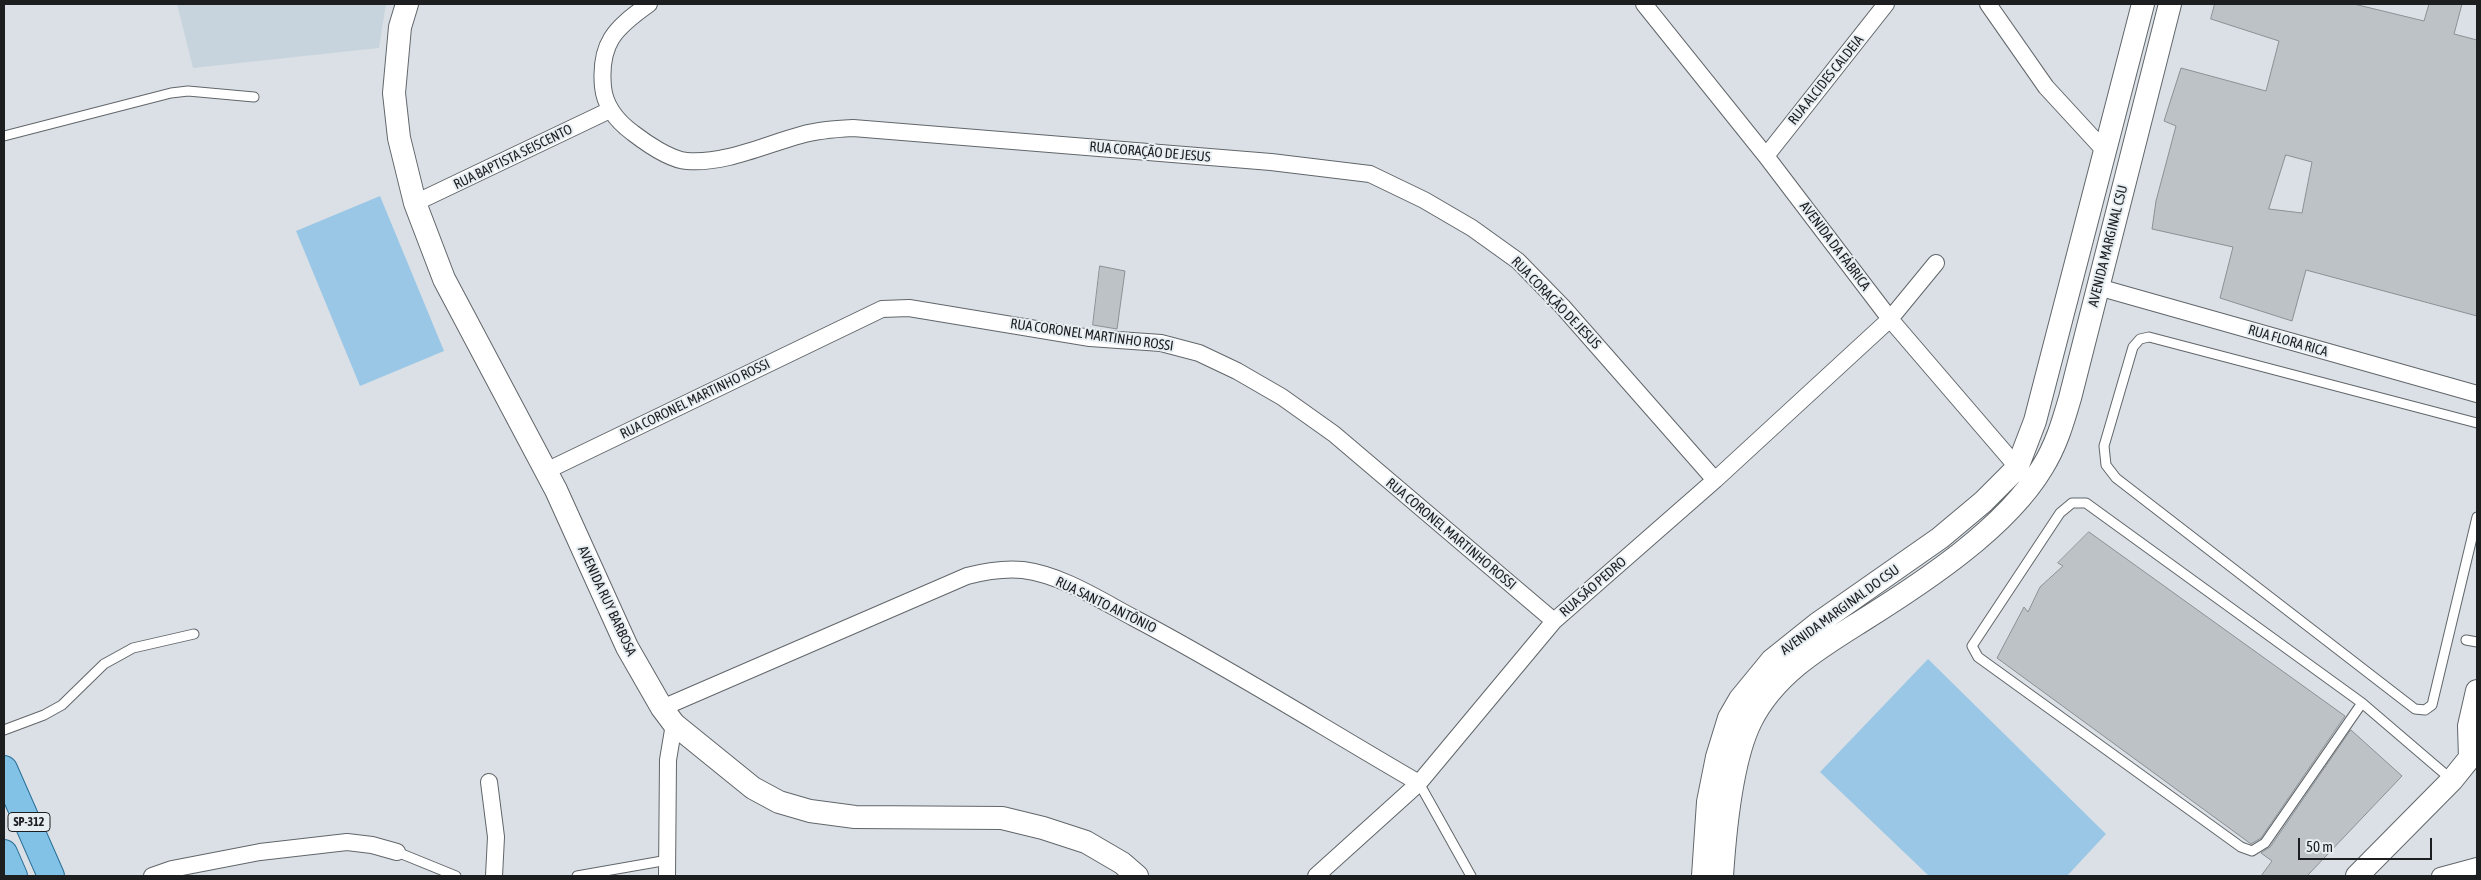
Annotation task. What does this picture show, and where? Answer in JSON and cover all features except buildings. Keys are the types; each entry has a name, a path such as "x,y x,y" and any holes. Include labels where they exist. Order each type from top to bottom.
{"main road":[{"name":"AVENIDA RUY BARBOSA","path":"407,4 400,27 394,93 399,138 415,204 444,278 546,470 627,647 668,716 753,788 779,802 810,811 855,817 1002,818 1043,828 1086,842 1122,863 1137,876"},
{"name":"AVENIDA MARGINAL CSU","path":"2024,476 2035,421 2143,4"},
{"name":"AVENIDA MARGINAL CSU","path":"2024,476 2051,453 2062,426 2170,4"},
{"name":"AVENIDA MARGINAL DO CSU","path":"1703,876 1708,802 1717,757 1729,718 1755,679 1772,660 1816,624 1940,538 1983,502 2024,476"},
{"name":"AVENIDA MARGINAL DO CSU","path":"1722,876 1724,848 1737,760 1751,720 1773,688 1812,652 1895,600 1950,561 2003,516 2024,476"},
{"path":"2357,876 2452,780 2473,753 2469,726 2477,691"},
{"name":"SP-312","path":"4,769 51,876"},
{"path":"4,853 14,876"}],"street":[{"name":"RUA CORAÇÃO DE JESUS","path":"649,4 628,19 614,34 604,53 602,73 604,94 610,110 624,126 662,152 685,161 719,159 825,130 853,128 1271,162 1370,174 1424,200 1472,228 1518,261 1562,306 1714,480"},
{"name":"AVENIDA DA FÁBRICA","path":"1644,4 1766,156 1890,319 2024,476"},
{"name":"RUA ALCIDES CALDEIA","path":"1766,156 1886,4"},
{"path":"1988,4 2046,87 2104,150"},
{"name":"RUA BAPTISTA SEISCENTO","path":"415,204 610,110"},
{"name":"RUA SÃO PEDRO","path":"1316,876 1419,783 1554,621 1714,480 1890,319 1936,263"},
{"name":"RUA FLORA RICA","path":"2098,287 2477,394"},
{"name":"RUA CORONEL MARTINHO ROSSI","path":"546,470 882,309 908,308 1090,338 1161,344 1199,353 1282,397 1334,434 1554,621"},
{"name":"RUA SANTO ANTÔNIO","path":"668,716 967,576 993,570 1023,570 1046,576 1086,593 1162,633 1419,783"},
{"path":"668,716 668,868"},
{"path":"489,782 496,837 494,876"},
{"path":"152,876 172,869 221,859 316,844 347,842 372,845 397,852"},
{"path":"2440,876 2477,866"}],"lane":[{"path":"4,136 171,93 188,91 254,97"},
{"path":"2477,423 2149,337 2140,339 2134,347 2104,446 2106,465 2116,478 2415,710 2425,710 2432,705 2477,517"},
{"path":"2362,704 2266,843 2252,851 2241,848 1986,663 1974,654 1972,646 2060,513 2072,503 2080,501 2093,508 2362,704 2452,780"},
{"path":"4,730 44,715 62,705 104,664 133,648 194,634"},
{"path":"2466,640 2477,642"},
{"path":"1419,783 1471,876"},
{"path":"397,852 456,876"},
{"path":"577,876 668,868"}],"shaded area":[{"path":"177,4 386,4 379,48 193,68"},
{"path":"380,196 444,351 360,386 296,231"},
{"path":"1928,659 2106,834 2067,876 1929,876 1820,772"}]}
